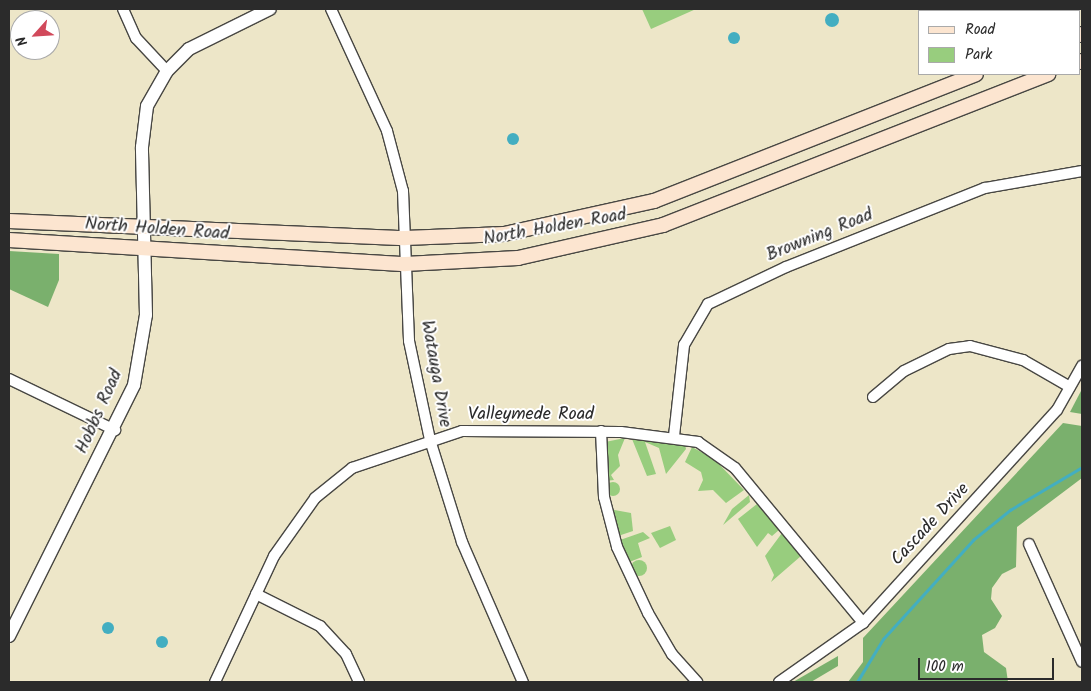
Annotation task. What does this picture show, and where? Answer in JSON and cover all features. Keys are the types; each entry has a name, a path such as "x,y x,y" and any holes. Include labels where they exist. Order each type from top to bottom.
{"main road":[{"name":"North Holden Road","path":"9,221 405,238 504,234 654,201 973,75"},
{"name":"North Holden Road","path":"9,240 405,264 518,258 663,225 1046,75"}],"street":[{"path":"124,9 136,38 167,71"},
{"name":"Hobbs Road","path":"9,636 114,430 134,385 144,342 143,124 153,92 167,71 199,42 270,9"},
{"name":"Watauga Drive","path":"331,9 387,131 403,191 409,341 430,440 462,542 523,682"},
{"name":"Browning Road","path":"674,436 684,344 708,304 786,266 985,188 1082,171"},
{"path":"873,397 918,363 970,346 1023,360 1070,387"},
{"name":"Cascade Drive","path":"779,682 863,623 1028,444 1070,387 1082,366"},
{"path":"9,379 114,430"},
{"name":"Valleymede Road","path":"216,682 256,594 293,524 334,480 352,468 430,440 462,431 501,429 600,431 674,436 698,442 735,468 863,623"},
{"path":"600,431 604,498 617,547 648,613 672,654 697,682"},
{"path":"1029,544 1082,662"},
{"path":"256,594 320,626 346,654 359,682"}],"green space":[{"path":"642,9 696,9 651,29"},
{"path":"9,251 59,254 59,280 48,307 9,289"},
{"path":"1082,389 1082,414 1070,412"},
{"path":"1063,423 1082,426 1082,478 1017,527 1016,567 1002,574 992,588 991,599 1002,616 995,628 982,635 984,652 1006,668 1008,682 848,682 863,662 863,638"},
{"path":"625,438 618,455 620,466 611,475 614,480 605,481 605,442"},
{"path":"632,439 665,441 685,445 686,449 666,474 659,448 645,442 656,474 647,476"},
{"path":"692,447 714,459 744,490 726,503 713,490 698,491 703,480 701,472 685,462"},
{"path":"613,482 618,484 620,489 618,494 613,496 608,494 606,489 608,484"},
{"path":"749,495 750,502 723,525 732,509"},
{"path":"757,504 779,530 772,536 768,533 757,547 738,519"},
{"path":"609,509 631,513 633,531 618,536"},
{"path":"670,526 676,540 660,548 651,533"},
{"path":"643,532 650,538 638,543 642,557 627,563 620,540"},
{"path":"782,533 801,556 771,582 774,575 765,556"},
{"path":"636,560 642,560 647,565 645,574 636,576 631,571 631,565"},
{"path":"838,656 838,666 811,682 793,682"}],"water":[{"path":"832,13 837,15 839,20 837,25 832,27 827,25 825,20 827,15"},
{"path":"734,32 740,38 734,44 728,38"},
{"path":"511,133 515,133 519,139 515,145 511,145 507,141 507,137"},
{"path":"106,622 110,622 114,628 110,634 106,634 102,630 102,626"},
{"path":"160,636 164,636 168,642 164,648 160,648 156,644 156,640"}],"waterway":[{"path":"857,682 883,639 973,540 1010,510 1082,467"}]}
